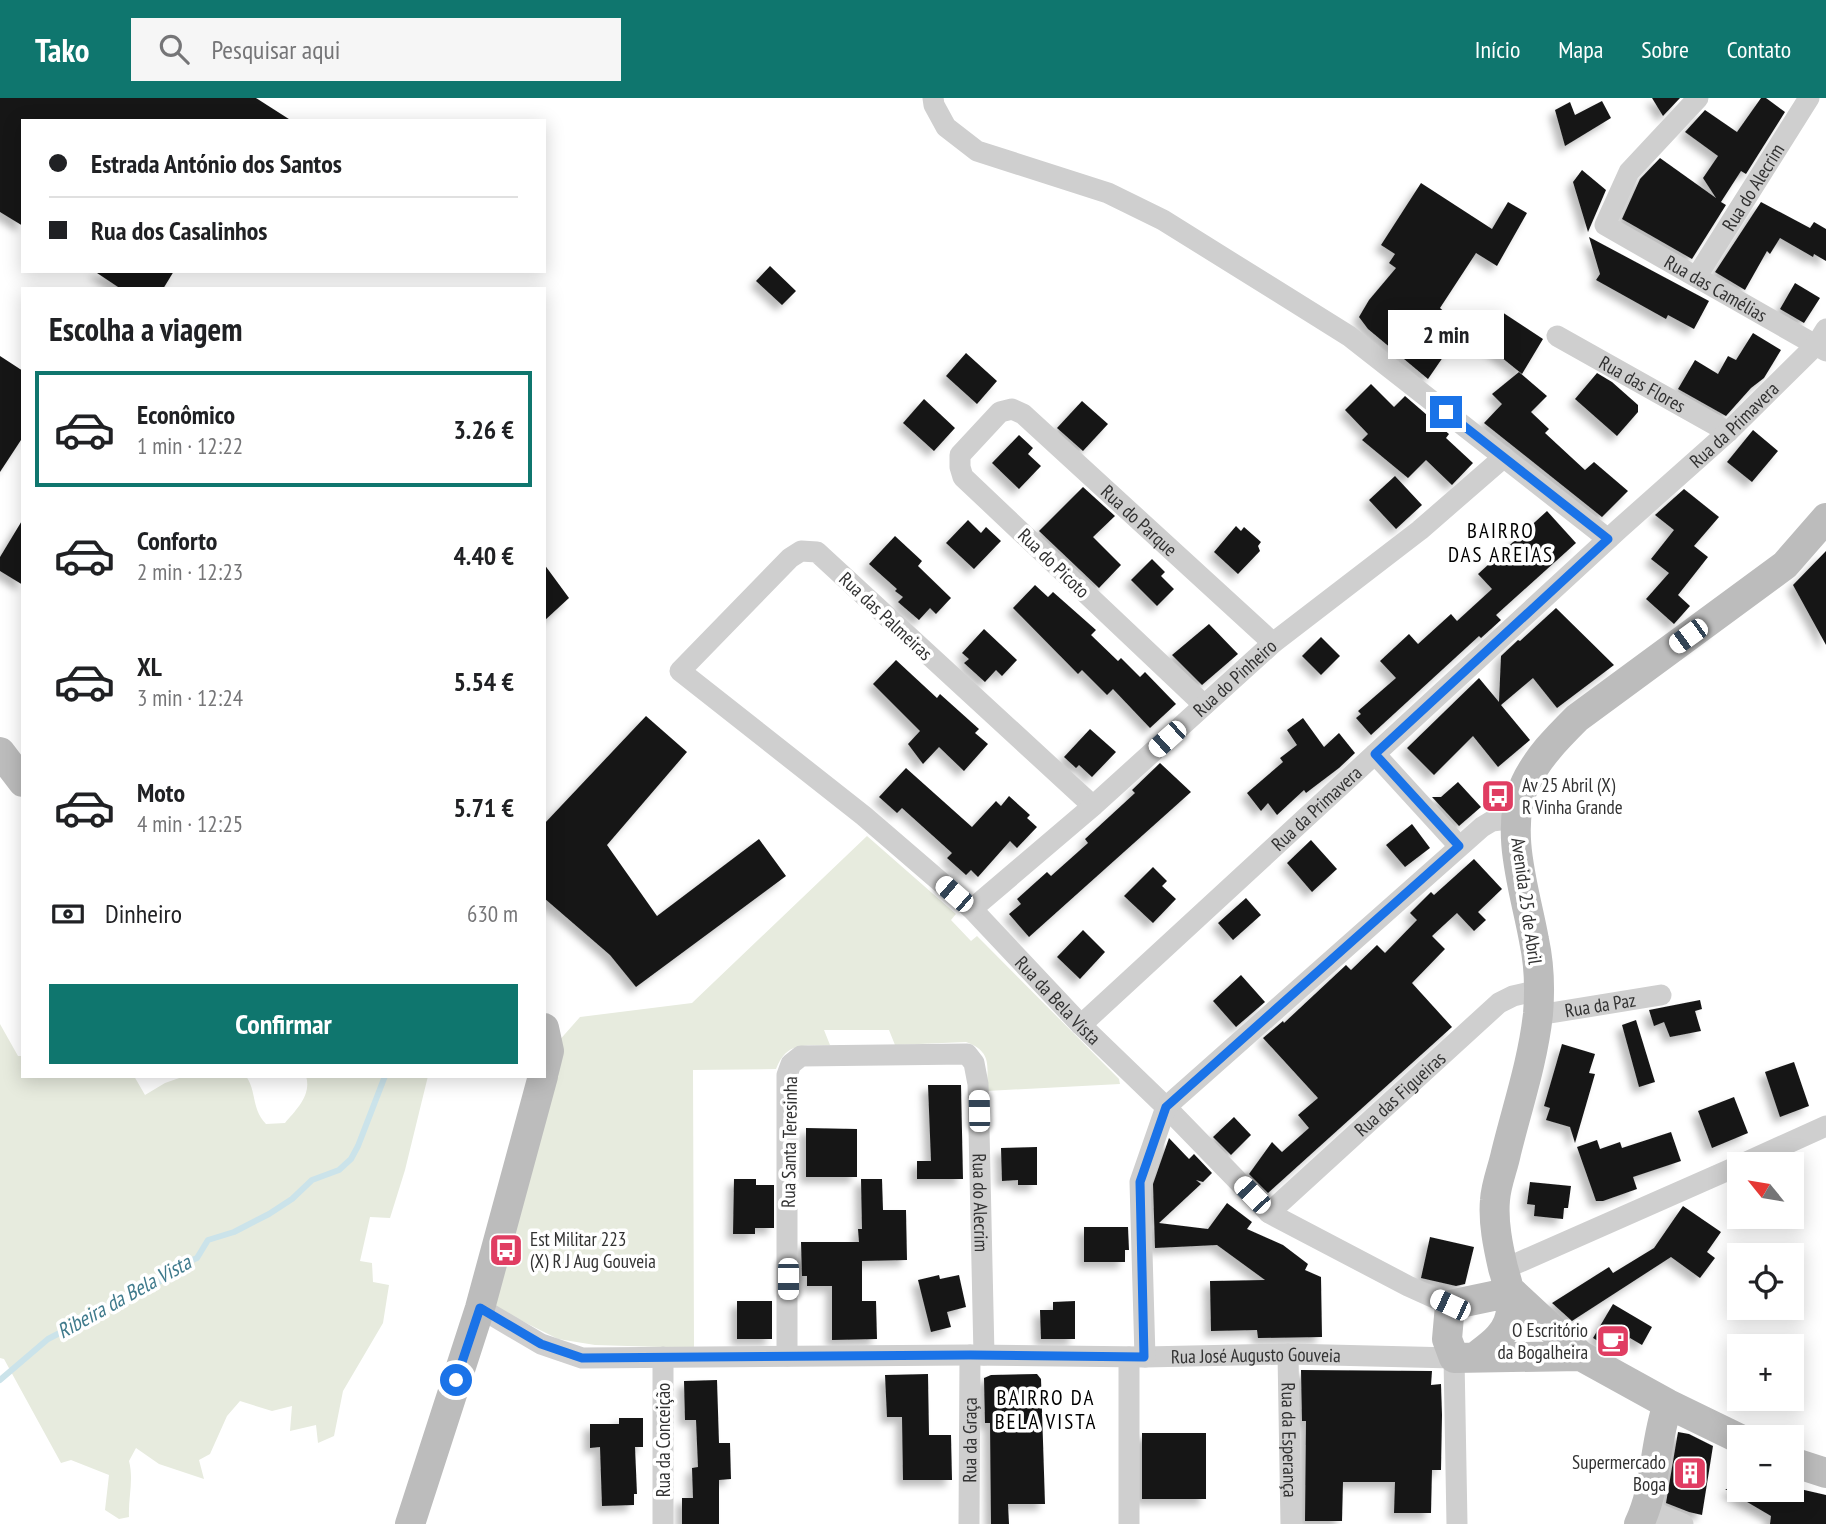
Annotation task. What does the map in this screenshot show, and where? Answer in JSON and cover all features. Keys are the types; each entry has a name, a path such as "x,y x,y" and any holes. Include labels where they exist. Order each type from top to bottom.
{"street":[{"path":"933,98 933,104 946,127 977,151 1108,193 1163,220 1349,336 1608,539"},
{"name":"Rua das Camélias","path":"1698,98 1629,172 1605,226 1823,342"},
{"name":"Rua do Alecrim","path":"1697,276 1809,98"},
{"name":"Rua das Flores","path":"1557,336 1728,432"},
{"name":"Rua da Primavera","path":"1081,1025 1823,342"},
{"name":"Rua do Parque","path":"1000,412 1012,409 1023,414 1273,643"},
{"name":"Rua do Picoto","path":"1000,412 960,455 963,477 1204,705"},
{"name":"Rua do Pinheiro","path":"972,909 1093,806 1273,643 1420,530 1504,457"},
{"name":"Avenida 25 de Abril","path":"1464,1357 1501,1336 1512,1313 1508,1280 1497,1233 1495,1199 1531,1052 1538,1003 1535,941 1518,855 1516,818 1524,786 1534,766 1577,718 1768,580 1826,519"},
{"name":"Rua das Palmeiras","path":"680,671 790,558 801,551 817,552 1093,806"},
{"name":"Rua da Bela Vista","path":"680,671 864,816 972,909 1081,1025 1166,1107 1269,1213 1450,1305"},
{"path":"0,752 21,779"},
{"path":"1375,754 1459,846"},
{"path":"1129,1524 1137,1357 1140,1182 1166,1107 1459,846 1492,821 1516,818"},
{"name":"Rua da Paz","path":"1538,1003 1661,995"},
{"name":"Rua das Figueiras","path":"1269,1213 1499,1003 1513,996 1538,1003"},
{"path":"546,1036 550,1051 546,1064"},
{"name":"Rua do Alecrim","path":"967,1054 974,1063 978,1084 977,1355"},
{"name":"Rua Santa Teresinha","path":"788,1356 787,1075 791,1064 801,1056 967,1054"},
{"path":"410,1524 480,1308 542,1078"},
{"path":"1768,1152 1826,1126"},
{"path":"1457,1524 1464,1357 1447,1339 1450,1305 1508,1280 1727,1171"},
{"path":"1508,1280 1581,1356 1727,1433"},
{"name":"Rua José Augusto Gouveia","path":"480,1308 541,1344 582,1358 977,1355 1137,1357 1288,1354 1464,1357"},
{"name":"Rua da Esperança","path":"1288,1354 1292,1524"},
{"name":"Rua da Graça","path":"969,1524 977,1355"},
{"path":"1464,1357 1581,1356"},
{"name":"Rua da Conceição","path":"663,1357 663,1524"},
{"path":"1668,1404 1660,1425 1655,1468 1642,1516 1683,1524"},
{"path":"1804,1466 1826,1473"}],"shaded area":[{"path":"867,836 956,914 951,920 971,941 977,936 1119,1079 1120,1084 987,1091 987,1061 981,1050 975,1046 966,1042 895,1045 889,1030 824,1030 830,1045 791,1049 780,1060 776,1069 693,1070 694,1348 595,1345 558,1339 496,1308 489,1299 557,1043 580,1017 692,1003"},
{"path":"0,1024 18,1056 21,1056 21,1078 135,1078 145,1095 179,1078 247,1078 258,1112 266,1124 285,1123 294,1113 305,1096 306,1078 428,1078 390,1218 370,1217 360,1261 372,1263 373,1282 389,1285 383,1323 343,1391 334,1436 318,1443 316,1425 290,1431 292,1406 272,1411 240,1401 227,1416 210,1454 199,1460 204,1479 159,1464 136,1448 129,1461 129,1517 119,1519 105,1510 109,1475 71,1460 61,1463 4,1359 0,1358"}],"building":[{"path":"0,98 256,98 289,119 21,119 21,225 0,212"},
{"path":"1652,98 1680,98 1663,116"},
{"path":"1761,98 1766,98 1785,112 1746,174 1741,171 1721,202 1726,205 1692,259 1622,219 1640,179 1660,158 1716,198 1703,178 1718,156 1685,132 1705,110 1737,132"},
{"path":"1602,101 1611,118 1565,146 1555,110 1570,102 1575,115"},
{"path":"1582,170 1606,190 1588,232 1573,182"},
{"path":"1421,183 1492,229 1508,202 1527,213 1497,266 1476,253 1440,308 1463,328 1428,379 1368,329 1359,317 1369,300 1396,268 1389,263 1395,254 1381,245"},
{"path":"1761,202 1810,228 1814,222 1826,229 1826,261 1814,254 1813,257 1780,238 1770,254 1767,251 1745,290 1715,272"},
{"path":"1589,237 1709,301 1694,329 1668,315 1666,319 1596,280 1600,274"},
{"path":"770,266 796,291 782,305 756,281"},
{"path":"97,273 173,273 164,287 118,287"},
{"path":"1795,283 1820,298 1804,323 1780,309"},
{"path":"1502,312 1543,339 1522,374 1485,344"},
{"path":"1753,333 1781,350 1764,378 1751,388 1726,416 1678,389 1695,360 1718,374 1728,356 1736,360"},
{"path":"966,353 997,381 977,404 946,376"},
{"path":"0,356 21,370 21,440 0,472"},
{"path":"1519,372 1547,396 1531,412 1549,429 1545,433 1585,470 1594,462 1628,491 1602,517 1484,423 1502,404 1492,394"},
{"path":"1597,373 1612,382 1638,405 1638,412 1617,436 1575,399"},
{"path":"1371,384 1394,407 1405,396 1449,434 1446,438 1473,463 1452,485 1426,460 1408,478 1362,440 1368,434 1345,410"},
{"path":"924,399 955,428 934,451 903,423"},
{"path":"1082,401 1108,424 1083,451 1057,428"},
{"path":"1753,430 1778,451 1752,482 1727,462"},
{"path":"1019,435 1033,448 1028,454 1041,466 1019,489 992,463"},
{"path":"1395,476 1422,505 1396,529 1369,500"},
{"path":"1083,487 1115,516 1093,537 1121,565 1099,588 1039,531"},
{"path":"1684,489 1719,517 1694,546 1708,557 1678,595 1690,606 1674,624 1646,599 1669,573 1651,559 1674,530 1655,515"},
{"path":"1547,511 1576,543 1496,615 1501,620 1481,638 1479,636 1371,735 1356,718 1361,714 1358,711 1396,678 1380,661 1409,634 1418,644 1451,614 1457,621 1492,589 1478,574"},
{"path":"968,520 981,533 986,527 1001,541 974,569 946,543"},
{"path":"21,522 21,584 0,571 0,557"},
{"path":"1236,526 1241,531 1244,527 1261,542 1258,546 1260,551 1238,574 1214,552"},
{"path":"895,536 922,561 918,566 951,598 936,614 930,608 919,620 898,602 903,597 895,591 897,589 869,564"},
{"path":"1826,551 1826,645 1793,585"},
{"path":"1152,559 1165,572 1161,576 1174,589 1157,606 1131,580"},
{"path":"546,567 569,598 546,619"},
{"path":"1035,585 1048,597 1053,592 1096,630 1091,635 1118,661 1121,658 1140,677 1145,672 1176,704 1150,728 1113,689 1107,695 1082,670 1078,674 1013,608"},
{"path":"1556,608 1614,665 1557,708 1533,678 1501,705 1530,740 1498,767 1473,736 1434,775 1407,748 1479,678 1499,702 1501,656"},
{"path":"1209,624 1238,654 1202,685 1172,655"},
{"path":"984,629 1017,660 1002,676 996,670 985,682 964,663 969,659 962,653"},
{"path":"1321,637 1340,656 1321,675 1302,656"},
{"path":"896,660 937,698 940,694 979,729 975,733 988,744 964,771 939,747 923,764 908,744 920,731 873,684"},
{"path":"646,716 687,752 607,845 657,916 759,839 786,876 636,987 610,955 546,900 546,822"},
{"path":"1303,718 1324,747 1339,733 1355,753 1306,793 1304,790 1277,815 1268,803 1261,811 1247,793 1283,762 1280,758 1297,745 1287,730"},
{"path":"1090,729 1116,752 1092,777 1079,765 1076,768 1064,757"},
{"path":"1160,763 1191,792 1029,937 1009,914 1021,904 1017,899 1047,872 1051,876 1088,843 1085,839 1135,793 1132,790"},
{"path":"906,768 972,827 996,801 1001,806 1009,796 1030,815 1027,818 1037,827 1017,848 1010,841 978,877 971,870 966,875 947,858 952,853 902,808 897,813 879,797"},
{"path":"1458,782 1481,807 1459,826 1432,797 1441,797"},
{"path":"1412,824 1430,848 1405,867 1386,845"},
{"path":"1311,840 1337,869 1312,892 1287,863"},
{"path":"1474,859 1502,889 1478,912 1486,920 1474,931 1457,913 1432,936 1445,949 1412,983 1452,1027 1268,1193 1249,1174 1272,1142 1282,1152 1309,1128 1298,1115 1318,1098 1263,1038 1283,1021 1284,1023 1346,965 1351,970 1377,945 1385,953 1417,920 1410,913 1431,892 1434,895"},
{"path":"1153,867 1167,881 1162,886 1176,899 1153,923 1124,896"},
{"path":"1246,898 1261,915 1233,940 1218,923"},
{"path":"1083,930 1105,952 1080,979 1057,957"},
{"path":"1241,975 1265,1002 1236,1027 1213,1001"},
{"path":"1700,1000 1702,1009 1695,1011 1701,1031 1670,1037 1664,1022 1654,1026 1649,1010"},
{"path":"1636,1020 1655,1082 1639,1087 1622,1025"},
{"path":"1562,1044 1595,1054 1589,1073 1595,1074 1575,1143 1570,1127 1546,1120 1550,1108 1544,1106"},
{"path":"1794,1062 1809,1106 1780,1117 1765,1072"},
{"path":"928,1085 961,1085 963,1179 917,1179 917,1161 931,1161"},
{"path":"1734,1097 1748,1133 1712,1148 1698,1111"},
{"path":"1234,1117 1251,1135 1231,1155 1213,1137"},
{"path":"806,1128 857,1129 857,1177 806,1177"},
{"path":"1671,1132 1681,1161 1633,1177 1637,1189 1596,1201 1577,1147 1597,1140 1600,1149 1620,1142 1622,1148"},
{"path":"1169,1138 1189,1159 1194,1154 1212,1173 1203,1182 1196,1180 1201,1184 1159,1223 1208,1229 1227,1203 1252,1222 1247,1229 1283,1245 1308,1264 1305,1270 1321,1277 1322,1337 1258,1338 1257,1330 1211,1331 1210,1281 1265,1280 1217,1245 1155,1248 1153,1184"},
{"path":"1037,1147 1037,1185 1018,1185 1018,1180 1002,1181 1001,1148"},
{"path":"734,1179 756,1179 756,1185 774,1185 774,1228 755,1228 755,1234 733,1234"},
{"path":"861,1179 882,1179 883,1210 906,1210 907,1260 862,1261 862,1301 876,1301 877,1339 832,1340 832,1286 807,1286 807,1276 802,1276 801,1242 859,1242 858,1229 862,1229"},
{"path":"1530,1182 1571,1186 1568,1208 1564,1208 1563,1219 1534,1216 1535,1205 1527,1204"},
{"path":"1683,1206 1721,1232 1707,1252 1715,1258 1700,1278 1671,1257 1572,1321 1552,1303 1609,1267 1613,1273 1654,1248"},
{"path":"1084,1227 1128,1227 1129,1250 1125,1250 1125,1262 1084,1262"},
{"path":"1430,1237 1474,1247 1465,1284 1456,1286 1421,1278"},
{"path":"939,1275 940,1279 959,1275 966,1307 947,1312 951,1327 931,1332 918,1280"},
{"path":"737,1301 772,1301 772,1339 737,1339"},
{"path":"1075,1301 1075,1339 1041,1339 1040,1310 1053,1310 1053,1302"},
{"path":"1613,1304 1652,1327 1642,1345 1630,1338 1620,1354 1593,1338"},
{"path":"1301,1370 1432,1371 1431,1385 1441,1384 1442,1415 1441,1470 1432,1470 1431,1513 1394,1513 1395,1482 1343,1482 1342,1521 1305,1521 1306,1421 1302,1421"},
{"path":"928,1374 929,1435 951,1435 952,1480 903,1480 902,1417 887,1417 885,1375"},
{"path":"1037,1374 1041,1379 1045,1504 1008,1504 1009,1524 991,1524 990,1423 985,1423 984,1378 991,1375"},
{"path":"717,1380 719,1443 730,1443 731,1479 719,1480 719,1524 682,1524 682,1498 693,1498 692,1468 698,1467 696,1420 685,1420 684,1381"},
{"path":"619,1418 643,1418 643,1447 635,1447 637,1494 634,1494 634,1505 602,1506 600,1447 590,1448 590,1424 619,1424"},
{"name":"Supermercado Boga","path":"1678,1432 1689,1434 1713,1446 1702,1515 1666,1503"},
{"path":"1142,1433 1206,1433 1206,1499 1142,1499"},
{"path":"1804,1490 1826,1495 1826,1524 1770,1524 1771,1516 1747,1502 1804,1502"}],"waterway":[{"name":"Ribeira da Bela Vista","path":"0,1380 48,1339 170,1276 197,1258 208,1240 234,1232 269,1214 292,1199 312,1180 339,1170 351,1159 358,1146 384,1078"}],"place":[{"name":"Av 25 Abril (X) R Vinha Grande","path":"1498,796"},
{"name":"Est Militar 223 (X) R J Aug Gouveia","path":"506,1250"},
{"name":"O Escritório da Bogalheira","path":"1613,1341"},
{"name":"Supermercado Boga","path":"1690,1473"}],"district":[{"name":"BAIRRO DAS AREIAS","path":"1501,543"},
{"name":"BAIRRO DA BELA VISTA","path":"1046,1410"}],"route":[{"path":"456,1380 480,1308 541,1344 582,1358 970,1355 1144,1357 1140,1182 1166,1107 1459,846 1375,754 1608,539 1446,412"}]}
